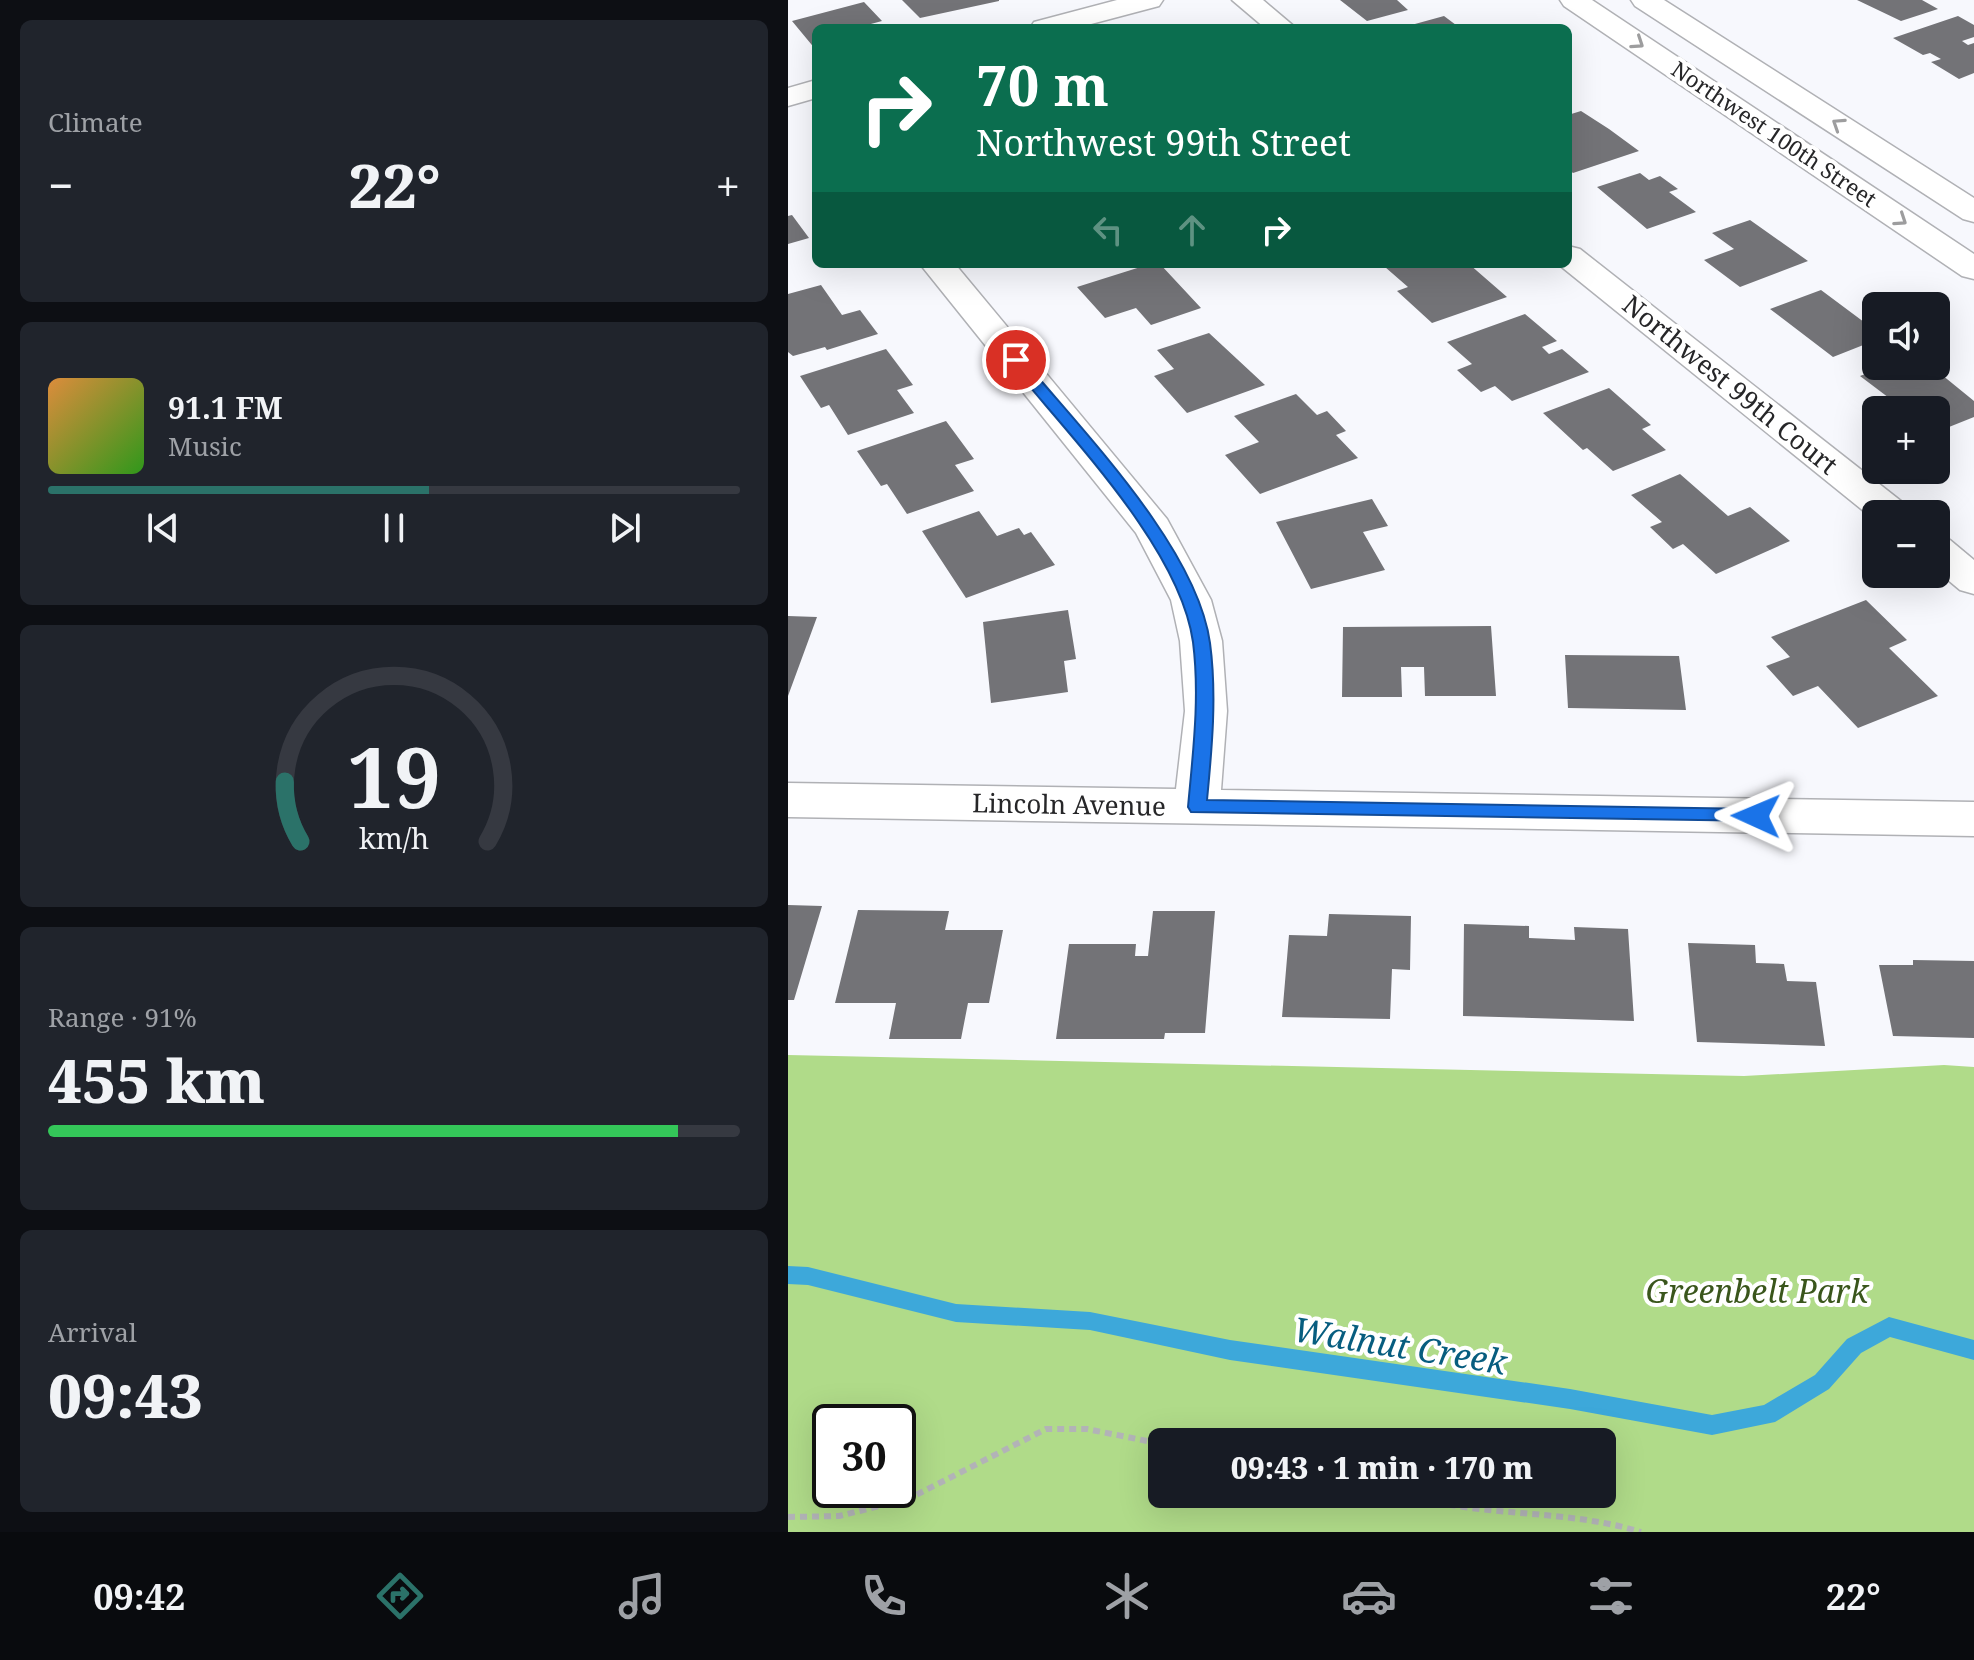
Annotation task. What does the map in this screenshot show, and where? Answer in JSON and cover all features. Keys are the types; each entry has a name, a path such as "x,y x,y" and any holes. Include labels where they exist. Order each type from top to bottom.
{"street":[{"path":"1059,24 1149,0"},
{"path":"1246,0 1277,24"},
{"name":"Northwest 100th Street","path":"1574,0 1974,269"},
{"name":"Northwest 100th Street","path":"1645,0 1974,212"},
{"name":"Northwest 99th Court","path":"1572,259 1874,500"},
{"path":"940,268 1153,528 1191,600 1201,641 1206,711 1197,807"},
{"path":"1950,561 1974,581"},
{"name":"Lincoln Avenue","path":"788,800 1974,819"}],"path":[{"path":"788,1517 810,1519 863,1515 913,1497 1049,1428 1082,1430 1148,1442"},
{"path":"1456,1508 1500,1513 1558,1513 1641,1532"}],"green space":[{"name":"Greenbelt Park","path":"788,1055 1744,1076 1944,1065 1974,1067 1974,1532 788,1532"}],"building":[{"path":"902,0 999,0 999,1 920,18"},
{"path":"1340,0 1397,0 1408,10 1367,21"},
{"path":"1857,0 1922,0 1938,9 1901,21"},
{"path":"864,2 882,21 871,24 812,24 812,45 792,21"},
{"path":"1444,16 1455,24 1415,24"},
{"path":"1958,16 1974,25 1974,37 1962,41 1968,45 1974,43 1974,73 1959,79 1931,62 1941,59 1930,53 1923,55 1893,38"},
{"path":"1581,111 1639,151 1573,173 1572,114"},
{"path":"1640,173 1649,180 1660,176 1678,189 1669,192 1696,212 1647,229 1597,187"},
{"path":"792,215 809,238 788,244 788,216"},
{"path":"1750,220 1808,261 1740,287 1704,260 1734,249 1712,233"},
{"path":"1137,268 1164,268 1201,308 1151,325 1136,308 1105,318 1077,287"},
{"path":"1386,268 1474,268 1507,297 1432,323 1397,291 1408,287"},
{"path":"821,285 842,315 860,310 878,334 827,350 825,347 793,356 788,352 788,294"},
{"path":"1821,290 1862,321 1862,346 1833,357 1770,309"},
{"path":"1525,314 1557,341 1542,347 1549,354 1562,349 1589,372 1512,401 1495,386 1481,392 1457,370 1472,364 1447,342"},
{"path":"1209,333 1265,385 1187,413 1154,376 1174,369 1157,350"},
{"path":"886,349 913,385 897,390 914,413 848,435 829,405 821,408 800,376"},
{"path":"1865,380 1948,380 1974,401 1974,417 1950,427 1950,396 1886,396"},
{"path":"1609,388 1651,425 1642,429 1666,450 1613,471 1587,448 1583,450 1543,413"},
{"path":"1296,394 1317,415 1327,411 1346,431 1336,435 1358,458 1260,494 1225,455 1259,442 1234,416"},
{"path":"946,421 974,459 955,465 974,491 907,514 887,484 881,486 857,451"},
{"path":"1680,474 1728,516 1750,507 1790,541 1716,574 1683,544 1673,549 1650,527 1662,522 1631,495"},
{"path":"1372,499 1388,526 1363,532 1385,570 1311,589 1276,522"},
{"path":"979,511 997,536 1019,528 1024,535 1031,532 1055,565 966,598 922,531"},
{"path":"1866,600 1907,640 1889,648 1938,696 1858,728 1818,686 1793,696 1766,666 1790,657 1771,637"},
{"path":"1068,610 1076,659 1064,661 1068,692 991,703 983,622"},
{"path":"788,616 817,617 788,696"},
{"path":"1491,626 1496,696 1425,696 1424,667 1401,667 1402,697 1342,697 1343,627"},
{"path":"1565,655 1679,656 1686,710 1568,708"},
{"path":"788,905 822,906 794,1000 788,1000"},
{"path":"858,910 949,911 945,930 1003,930 989,1003 968,1003 961,1039 889,1039 896,1003 835,1003"},
{"path":"1153,911 1215,911 1205,1033 1165,1033 1164,1039 1056,1039 1069,944 1136,944 1135,956 1148,956"},
{"path":"1329,914 1411,916 1410,970 1392,969 1390,1019 1282,1017 1289,935 1327,936"},
{"path":"1464,924 1529,926 1529,938 1575,940 1574,927 1628,929 1634,1021 1463,1016"},
{"path":"1688,943 1755,945 1756,963 1784,964 1787,981 1816,982 1825,1046 1697,1042"},
{"path":"1913,960 1974,961 1974,1038 1893,1036 1879,965 1913,965"}],"waterway":[{"name":"Walnut Creek","path":"788,1275 808,1276 956,1313 1090,1321 1230,1350 1570,1399 1712,1425 1768,1415 1822,1382 1854,1346 1889,1327 1974,1350"}],"route":[{"path":"1016,360 1153,528 1191,600 1201,641 1206,711 1197,807 1756,816"}]}
